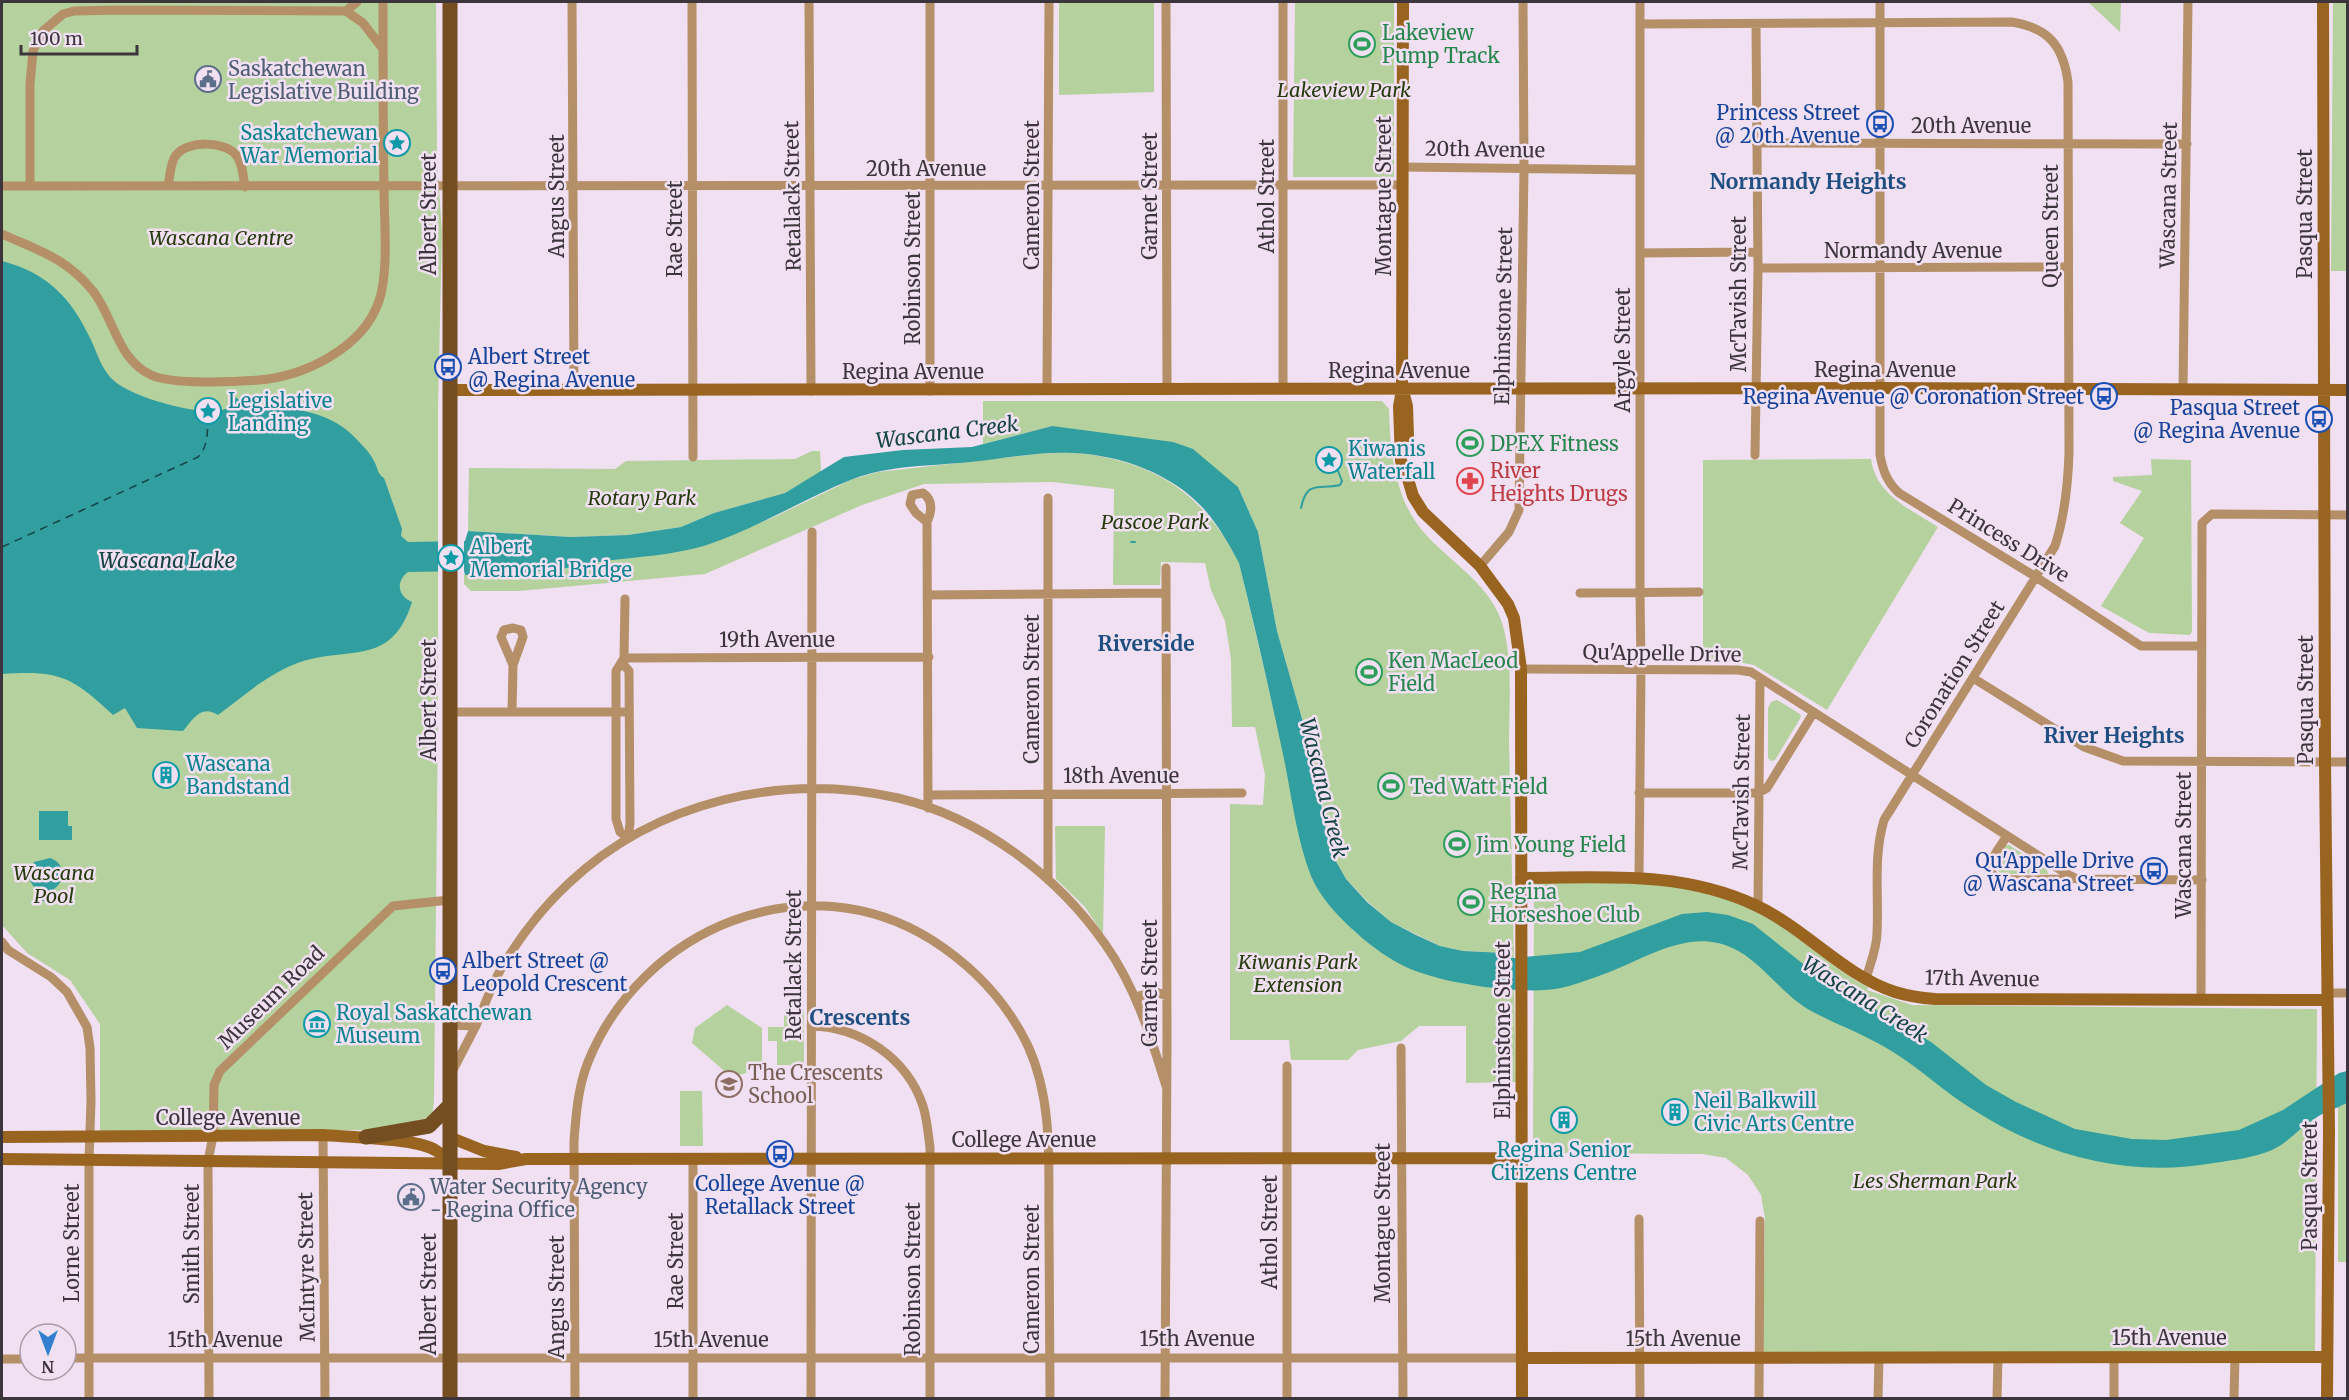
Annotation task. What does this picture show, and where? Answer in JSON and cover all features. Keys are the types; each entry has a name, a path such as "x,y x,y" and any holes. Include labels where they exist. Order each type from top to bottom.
{"main road":[{"name":"Albert Street","path":"450,2 450,1398"},
{"path":"366,1137 429,1126 449,1106"}],"street":[{"path":"346,11 357,2"},
{"path":"2,234 38,248 73,271 105,308 122,348 136,366 152,375 167,380 199,381 276,378 302,370 324,359 354,339 368,323 379,301 382,284 384,264 383,2"},
{"name":"Angus Street","path":"572,2 574,390"},
{"name":"Rae Street","path":"692,2 693,457"},
{"name":"Retallack Street","path":"809,2 808,186 811,391"},
{"name":"Robinson Street","path":"930,2 930,391"},
{"name":"Cameron Street","path":"1047,390 1049,2"},
{"name":"Garnet Street","path":"1166,2 1167,390"},
{"name":"Athol Street","path":"1283,2 1283,390"},
{"name":"Montague Street","path":"1403,2 1402,390 1399,406 1401,461 1406,469 1413,496 1423,512 1480,566"},
{"name":"Elphinstone Street","path":"1522,1398 1521,669 1514,618 1508,604 1480,566 1509,532 1520,510 1524,168 1523,2"},
{"name":"Argyle Street","path":"1639,878 1640,2"},
{"name":"Princess Drive","path":"1880,2 1880,455 1883,470 1890,484 1899,493 2036,577 2141,646 2202,646"},
{"name":"Wascana Street","path":"2183,389 2188,2"},
{"name":"Pasqua Street","path":"2323,2 2325,762 2329,1146 2327,1398"},
{"path":"30,186 33,51 43,31 63,15 74,11 151,6 259,6 346,11 363,24 383,49"},
{"name":"Queen Street","path":"1640,24 2012,22 2032,25 2052,40 2065,64 2068,82 2069,389"},
{"name":"McTavish Street","path":"1755,455 1758,268 1756,24"},
{"name":"20th Avenue","path":"1756,143 2187,144"},
{"path":"168,186 176,156 182,150 194,145 208,145 227,148 235,153 240,161 245,186"},
{"name":"20th Avenue","path":"1402,167 1639,170"},
{"name":"20th Avenue","path":"2,186 1402,185"},
{"path":"1640,252 1757,252"},
{"name":"Normandy Avenue","path":"1758,268 2068,267"},
{"name":"Regina Avenue","path":"451,398 574,390 1880,388 2348,390"},
{"name":"Coronation Street","path":"1866,979 1877,936 1877,859 1884,820 2055,546 2062,524 2068,484 2069,389"},
{"name":"Cameron Street","path":"1048,498 1048,880"},
{"name":"Wascana Street","path":"2201,999 2202,523 2212,514 2325,514"},
{"path":"2325,514 2348,514"},
{"path":"927,522 928,808"},
{"name":"Retallack Street","path":"811,1398 812,532"},
{"name":"Garnet Street","path":"1165,1398 1166,568"},
{"path":"1580,592 1699,592"},
{"path":"929,595 1166,593"},
{"path":"625,599 623,661 629,671 630,823 628,838"},
{"name":"19th Avenue","path":"623,661 929,657"},
{"path":"623,661 616,671 616,819 620,832 628,838"},
{"path":"512,712 513,665"},
{"name":"Qu'Appelle Drive","path":"1521,669 1738,669 1751,672 2077,879"},
{"name":"McTavish Street","path":"1758,906 1760,678"},
{"path":"1973,678 2084,747 2122,761 2348,762"},
{"path":"449,708 512,712 629,712"},
{"path":"1639,793 1758,793 1767,788 1814,712"},
{"path":"449,1077 476,1026 501,969 550,901 598,859 628,838 668,818 724,799 755,793 811,789 872,794 928,808 994,839 1025,860 1080,912 1107,946 1137,1002 1166,1086"},
{"name":"18th Avenue","path":"928,795 1242,793"},
{"name":"Qu'Appelle Drive","path":"2007,836 1991,862 1990,869 1993,876 1999,880 2202,880"},
{"name":"17th Avenue","path":"1521,878 1670,880 1728,893 1758,906 1791,926 1866,979 1894,992 1935,999 2201,999 2327,996 2348,993"},
{"name":"Museum Road","path":"208,1161 213,1136 214,1085 220,1071 393,906 449,900"},
{"name":"Angus Street","path":"574,1398 574,1160 576,1110 587,1065 614,1014 644,978 688,942 727,923 771,910 811,907"},
{"name":"Cameron Street","path":"811,907 860,912 902,924 953,953 981,978 1010,1015 1033,1059 1042,1090 1048,1136 1050,1398"},
{"name":"Lorne Street","path":"2,942 8,950 51,977 67,992 87,1027 90,1048 91,1136 89,1160 89,1398"},
{"path":"1137,1002 1139,996 1149,992 1167,996"},
{"path":"449,1025 476,1026"},
{"name":"Robinson Street","path":"811,1026 822,1026 853,1034 884,1051 911,1080 923,1107 930,1159 930,1398"},
{"name":"Montague Street","path":"1401,1048 1403,1398"},
{"name":"Athol Street","path":"1287,1066 1287,1398"},
{"name":"College Avenue","path":"2,1137 323,1135 366,1137 416,1144 435,1150 449,1163"},
{"name":"McIntyre Street","path":"323,1135 325,1398"},
{"name":"College Avenue","path":"449,1137 484,1151 526,1160"},
{"name":"College Avenue","path":"2,1159 498,1164 526,1160 693,1159 1522,1158"},
{"name":"Rae Street","path":"693,1159 693,1398"},
{"name":"Smith Street","path":"208,1161 209,1398"},
{"path":"1639,1219 1640,1398"},
{"path":"1759,1398 1760,1221"},
{"path":"1878,1398 1879,1357"},
{"path":"1997,1398 1998,1357"},
{"path":"2114,1357 2114,1398"},
{"path":"2234,1398 2235,1357"},
{"name":"15th Avenue","path":"78,1358 2327,1357"},
{"path":"2,1359 18,1359"}],"green space":[{"name":"Wascana Centre","path":"2,2 436,2 437,159 442,233 438,405 434,1101 432,1115 424,1123 369,1130 100,1132 100,1024 70,980 27,953 2,925"},
{"path":"1059,2 1154,2 1154,92 1059,95"},
{"name":"Lakeview Park","path":"1295,2 1394,2 1394,177 1293,177"},
{"path":"2088,2 2121,2 2120,32"},
{"path":"2333,2 2347,2 2347,271 2331,271"},
{"path":"983,401 1382,401 1389,409 1396,477 1416,523 1481,587 1498,612 1503,626 1508,655 1510,700 1514,958 1509,958 1505,953 1463,951 1440,946 1391,922 1346,879 1333,856 1311,750 1277,631 1258,532 1238,487 1052,426 983,444"},
{"name":"Rotary Park","path":"812,451 820,451 821,472 785,493 714,513 681,527 628,535 571,537 468,531 469,468 615,469 626,461 795,459"},
{"name":"Kiwanis Park Extension","path":"1073,452 1128,463 1151,472 1191,498 1224,537 1239,562 1281,741 1303,851 1312,878 1333,909 1376,949 1475,984 1514,989 1516,1082 1466,1083 1466,1026 1419,1026 1401,1041 1358,1050 1348,1060 1291,1060 1289,1040 1230,1040 1230,804 1263,805 1265,775 1255,727 1232,727 1231,659 1225,621 1211,590 1205,563 1161,562 1160,585 1113,585 1114,489 1052,482 924,484 862,505 705,574 519,591 471,591 464,584 464,575 527,573 586,566 601,561 704,546 772,518 853,479 878,472"},
{"path":"1871,459 1874,472 1887,492 1938,527 1827,710 1754,665 1732,661 1703,661 1703,460"},
{"path":"2151,459 2191,460 2192,631 2190,635 2149,633 2101,606 2144,538 2120,523 2142,491 2113,481 2113,477 2152,475"},
{"path":"1777,700 1800,714 1801,717 1775,760 1771,761 1768,758 1768,708 1771,702"},
{"path":"1055,826 1105,826 1103,934 1085,907 1056,879"},
{"path":"2005,845 2009,845 2047,869 2048,874 2000,874 1998,863"},
{"name":"Les Sherman Park","path":"1534,882 1657,885 1718,896 1746,907 1774,922 1868,987 1867,990 1912,1005 2317,1009 2315,1352 1763,1354 1765,1219 1761,1195 1748,1175 1726,1158 1702,1154 1533,1153"},
{"path":"727,1005 762,1028 762,1062 744,1074 729,1075 692,1043 695,1028"},
{"path":"784,1010 804,1010 804,1065 777,1065 777,1041 768,1041 768,1027 784,1027"},
{"path":"680,1091 702,1091 703,1146 680,1146"},
{"path":"2347,1103 2347,1262 2338,1262 2338,1107"}],"water":[{"name":"Wascana Lake","path":"2,261 32,272 56,289 75,311 109,376 136,394 170,405 204,411 228,408 236,397 246,407 293,409 323,416 336,423 349,432 372,458 384,478 402,529 401,536 408,542 465,541 468,531 571,537 628,535 681,527 714,513 785,493 844,457 903,450 972,447 1052,426 1173,442 1193,449 1238,487 1258,532 1277,631 1311,750 1333,856 1346,879 1367,902 1391,922 1440,946 1463,951 1505,953 1509,958 1514,958 1580,952 1682,914 1707,912 1728,915 1753,924 1802,963 1931,1042 1986,1085 2016,1102 2075,1129 2132,1139 2166,1140 2239,1130 2283,1110 2339,1073 2347,1071 2347,1103 2318,1117 2278,1147 2258,1155 2182,1167 2150,1168 2118,1165 2058,1151 2000,1125 1962,1102 1893,1052 1813,1012 1789,995 1745,955 1718,943 1688,942 1659,951 1582,982 1545,990 1502,989 1456,982 1415,971 1400,964 1357,934 1334,911 1311,876 1297,828 1285,761 1239,563 1227,542 1204,509 1177,486 1161,476 1127,462 1092,455 1048,453 911,467 867,474 723,539 680,552 605,561 586,566 524,572 465,575 464,571 408,572 401,580 400,588 403,596 412,602 403,623 392,638 379,646 364,651 314,658 295,664 265,680 218,715 207,711 198,714 183,731 137,728 125,708 113,715 86,692 63,678 37,673 2,674"},
{"name":"Kiwanis Waterfall","path":"1329,452 1337,457 1338,461 1333,469 1329,470 1321,465 1320,461 1325,453"},
{"path":"39,811 68,811 68,826 72,826 72,840 39,840"},
{"path":"50,858 56,861 63,874 60,883 51,891 55,900 48,903 39,899 39,891 30,881 29,870 34,862"}],"pier":[{"path":"464,535 464,577 462,574 438,575 438,539 463,539"}],"waterway":[{"path":"1301,508 1310,489 1340,485 1342,481 1338,471"}],"ferry route":[{"path":"2,547 198,457 206,441 208,411"}],"place":[{"name":"Lakeview Pump Track","path":"1362,44"},
{"name":"Saskatchewan Legislative Building","path":"208,79"},
{"name":"Princess Street @ 20th Avenue","path":"1880,124"},
{"name":"Saskatchewan War Memorial","path":"397,143"},
{"name":"Albert Street @ Regina Avenue","path":"448,367"},
{"name":"Regina Avenue @ Coronation Street","path":"2104,396"},
{"name":"Legislative Landing","path":"208,411"},
{"name":"Pasqua Street @ Regina Avenue","path":"2319,419"},
{"name":"DPEX Fitness","path":"1470,443"},
{"name":"Kiwanis Waterfall","path":"1329,460"},
{"name":"River Heights Drugs","path":"1470,481"},
{"name":"Albert Memorial Bridge","path":"451,558"},
{"name":"Ken MacLeod Field","path":"1369,672"},
{"name":"Wascana Bandstand","path":"166,775"},
{"name":"Ted Watt Field","path":"1391,786"},
{"name":"Jim Young Field","path":"1457,844"},
{"name":"Qu'Appelle Drive @ Wascana Street","path":"2154,871"},
{"name":"Regina Horseshoe Club","path":"1471,902"},
{"name":"Albert Street @ Leopold Crescent","path":"443,971"},
{"name":"Royal Saskatchewan Museum","path":"317,1024"},
{"name":"The Crescents School","path":"729,1084"},
{"name":"Neil Balkwill Civic Arts Centre","path":"1675,1112"},
{"name":"Regina Senior Citizens Centre","path":"1564,1120"},
{"name":"College Avenue @ Retallack Street","path":"780,1154"},
{"name":"Water Security Agency - Regina Office","path":"411,1197"}],"district":[{"name":"Normandy Heights","path":"1808,181"},
{"name":"Riverside","path":"1146,643"},
{"name":"River Heights","path":"2114,735"},
{"name":"Crescents","path":"860,1017"}],"water label":[{"name":"Wascana Creek","path":"947,432"},
{"name":"Wascana Creek","path":"1324,788"},
{"name":"Wascana Creek","path":"1865,999"}],"park label":[{"name":"Pascoe Park","path":"1155,521"},
{"name":"Wascana Pool","path":"54,884"}]}
